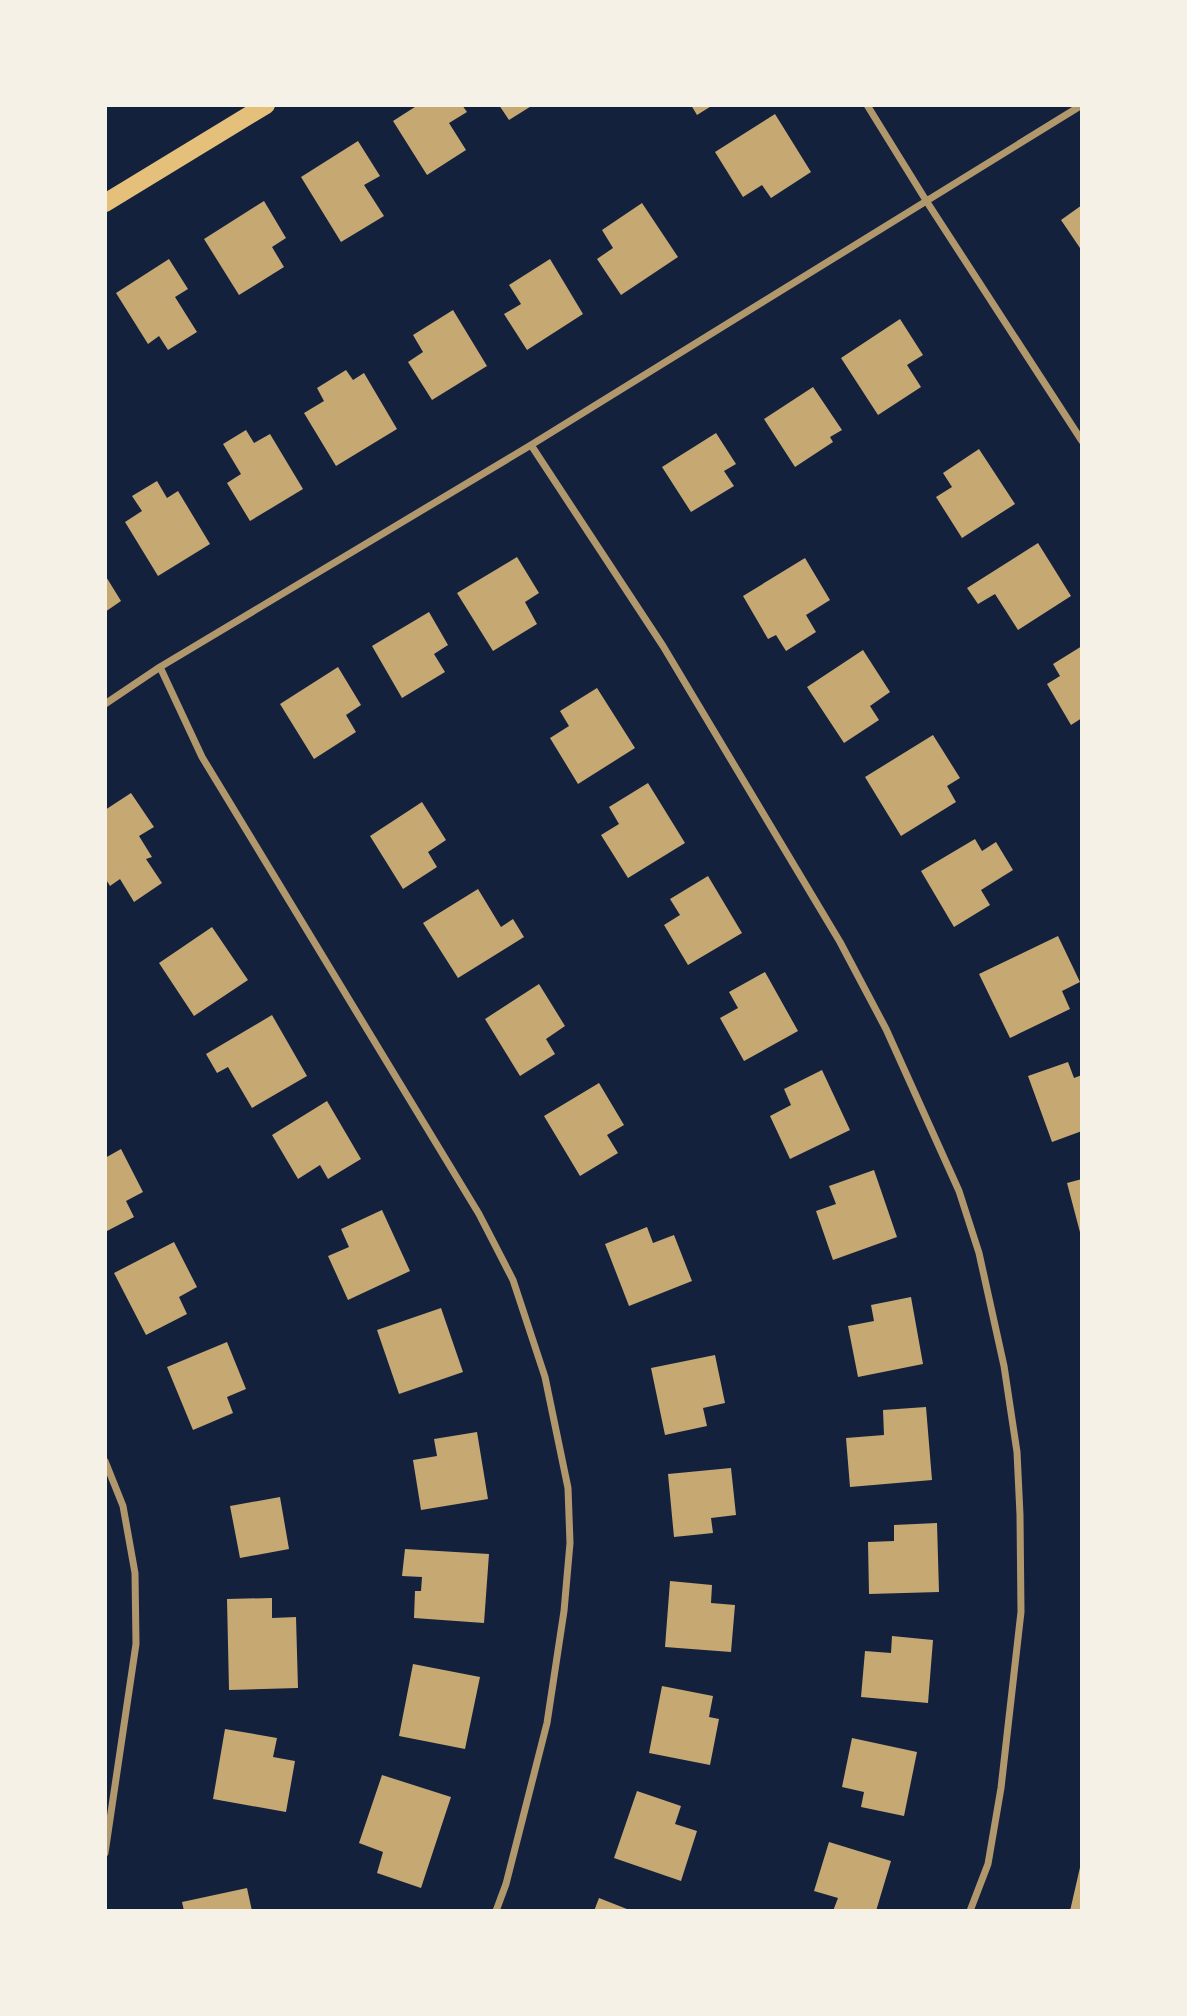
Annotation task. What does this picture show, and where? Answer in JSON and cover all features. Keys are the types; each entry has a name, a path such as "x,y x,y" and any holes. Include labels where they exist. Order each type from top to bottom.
{"main road":[{"path":"105,203 266,105"}],"street":[{"path":"867,105 1082,441"},
{"path":"105,704 160,667 531,445 1082,105"},
{"path":"531,445 663,646 840,942 886,1029 959,1191 979,1253 1004,1366 1017,1452 1021,1612 1001,1788 988,1864 970,1911"},
{"path":"160,667 202,757 479,1214 513,1280 545,1377 568,1488 570,1543 564,1611 547,1723 506,1884 496,1911"},
{"path":"105,1461 123,1506 135,1573 136,1644 105,1853"}],"building":[{"path":"418,105 462,105 467,112 449,123 466,150 427,175 393,121"},
{"path":"499,105 533,105 509,120"},
{"path":"691,105 713,105 697,115"},
{"path":"775,114 811,172 771,198 762,185 743,197 715,152"},
{"path":"358,141 380,176 364,185 384,216 341,242 301,177"},
{"path":"264,201 286,238 272,247 284,267 239,295 204,239"},
{"path":"642,203 678,257 621,295 597,259 613,248 602,230"},
{"path":"1082,205 1082,251 1061,220"},
{"path":"169,259 188,289 175,297 197,332 168,350 159,336 148,344 116,293"},
{"path":"550,259 583,314 527,350 504,314 521,304 509,285"},
{"path":"453,310 487,366 432,400 408,362 423,352 413,335"},
{"path":"900,319 923,355 907,365 921,387 878,415 841,358"},
{"path":"346,370 353,380 364,373 397,429 336,466 304,413 324,401 317,388"},
{"path":"813,387 842,430 830,437 833,442 795,467 764,419"},
{"path":"246,430 254,443 270,434 303,489 250,521 227,483 241,474 223,444"},
{"path":"716,433 736,464 724,471 734,486 691,512 662,467"},
{"path":"979,449 1015,504 962,538 936,497 952,487 943,473"},
{"path":"157,481 167,498 178,491 210,544 158,576 125,522 142,511 132,496"},
{"path":"1038,543 1071,596 1018,630 995,594 978,604 967,588"},
{"path":"517,557 539,593 525,602 537,624 493,651 457,593"},
{"path":"805,558 830,600 806,615 816,632 786,651 776,635 768,639 743,596"},
{"path":"105,575 121,601 105,612"},
{"path":"429,612 448,645 434,654 445,672 402,698 372,646"},
{"path":"1082,646 1082,718 1071,725 1047,684 1060,676 1053,664"},
{"path":"863,650 890,692 870,706 879,720 844,743 807,687"},
{"path":"338,667 361,705 346,715 356,732 314,759 280,704"},
{"path":"597,688 635,748 578,784 550,738 569,726 560,711"},
{"path":"933,735 960,778 947,786 956,802 901,836 865,777"},
{"path":"648,783 685,843 628,878 601,835 619,824 609,807"},
{"path":"131,793 154,827 139,836 152,857 146,859 162,883 134,902 120,879 110,886 105,878 105,810"},
{"path":"422,802 446,840 428,852 437,867 403,889 370,836"},
{"path":"975,839 982,851 996,842 1013,870 981,890 990,905 954,927 921,871"},
{"path":"708,876 742,933 688,965 664,925 680,915 670,899"},
{"path":"478,889 501,927 513,919 524,937 458,978 423,923"},
{"path":"212,927 248,980 194,1016 159,963"},
{"path":"1058,936 1080,982 1062,991 1070,1009 1010,1038 979,974"},
{"path":"765,972 798,1031 744,1061 720,1018 738,1008 729,992"},
{"path":"539,984 565,1026 546,1039 555,1054 520,1076 485,1019"},
{"path":"272,1015 307,1076 252,1108 228,1067 217,1073 206,1054"},
{"path":"1068,1062 1074,1078 1082,1075 1082,1131 1052,1142 1028,1076"},
{"path":"822,1070 850,1130 790,1159 770,1116 791,1105 784,1089"},
{"path":"599,1083 624,1125 607,1135 618,1153 580,1176 544,1116"},
{"path":"327,1101 361,1159 328,1179 320,1165 298,1179 272,1135"},
{"path":"121,1149 143,1192 126,1201 134,1217 105,1232 105,1158"},
{"path":"874,1170 897,1237 833,1260 816,1211 836,1204 829,1186"},
{"path":"1082,1179 1082,1236 1081,1236 1067,1183"},
{"path":"382,1210 410,1271 348,1300 328,1256 349,1247 341,1229"},
{"path":"647,1227 653,1243 674,1235 692,1281 629,1306 605,1244"},
{"path":"174,1242 197,1287 179,1297 187,1314 146,1335 114,1273"},
{"path":"911,1297 923,1364 858,1377 848,1326 874,1321 871,1305"},
{"path":"441,1308 463,1372 399,1394 377,1330"},
{"path":"227,1342 246,1389 227,1397 233,1413 193,1430 167,1367"},
{"path":"715,1355 725,1403 703,1408 707,1426 665,1435 651,1368"},
{"path":"926,1407 932,1480 850,1487 846,1438 884,1435 883,1410"},
{"path":"477,1432 488,1499 421,1510 413,1460 437,1456 434,1439"},
{"path":"731,1468 736,1515 711,1518 713,1533 674,1537 668,1474"},
{"path":"280,1497 289,1549 240,1558 230,1506"},
{"path":"937,1523 939,1592 869,1594 868,1542 894,1541 894,1525"},
{"path":"405,1549 489,1554 484,1623 414,1618 415,1591 421,1591 422,1577 402,1576"},
{"path":"670,1581 712,1585 711,1603 735,1605 731,1652 665,1647"},
{"path":"272,1598 272,1618 296,1617 298,1688 229,1690 227,1599"},
{"path":"892,1636 933,1640 928,1703 861,1697 865,1651 891,1653"},
{"path":"413,1664 480,1677 465,1749 399,1736"},
{"path":"662,1686 713,1696 709,1717 719,1719 710,1765 649,1753"},
{"path":"225,1729 277,1738 273,1757 295,1761 286,1812 213,1799"},
{"path":"852,1738 917,1752 904,1816 861,1807 864,1792 842,1787"},
{"path":"382,1775 451,1797 421,1888 377,1873 383,1852 359,1843"},
{"path":"637,1791 681,1806 675,1824 697,1831 681,1881 614,1858"},
{"path":"829,1842 891,1861 876,1911 833,1911 838,1898 814,1891"},
{"path":"1081,1863 1082,1911 1070,1911"},
{"path":"247,1888 252,1911 184,1911 182,1902"},
{"path":"599,1898 632,1911 594,1911"}]}
